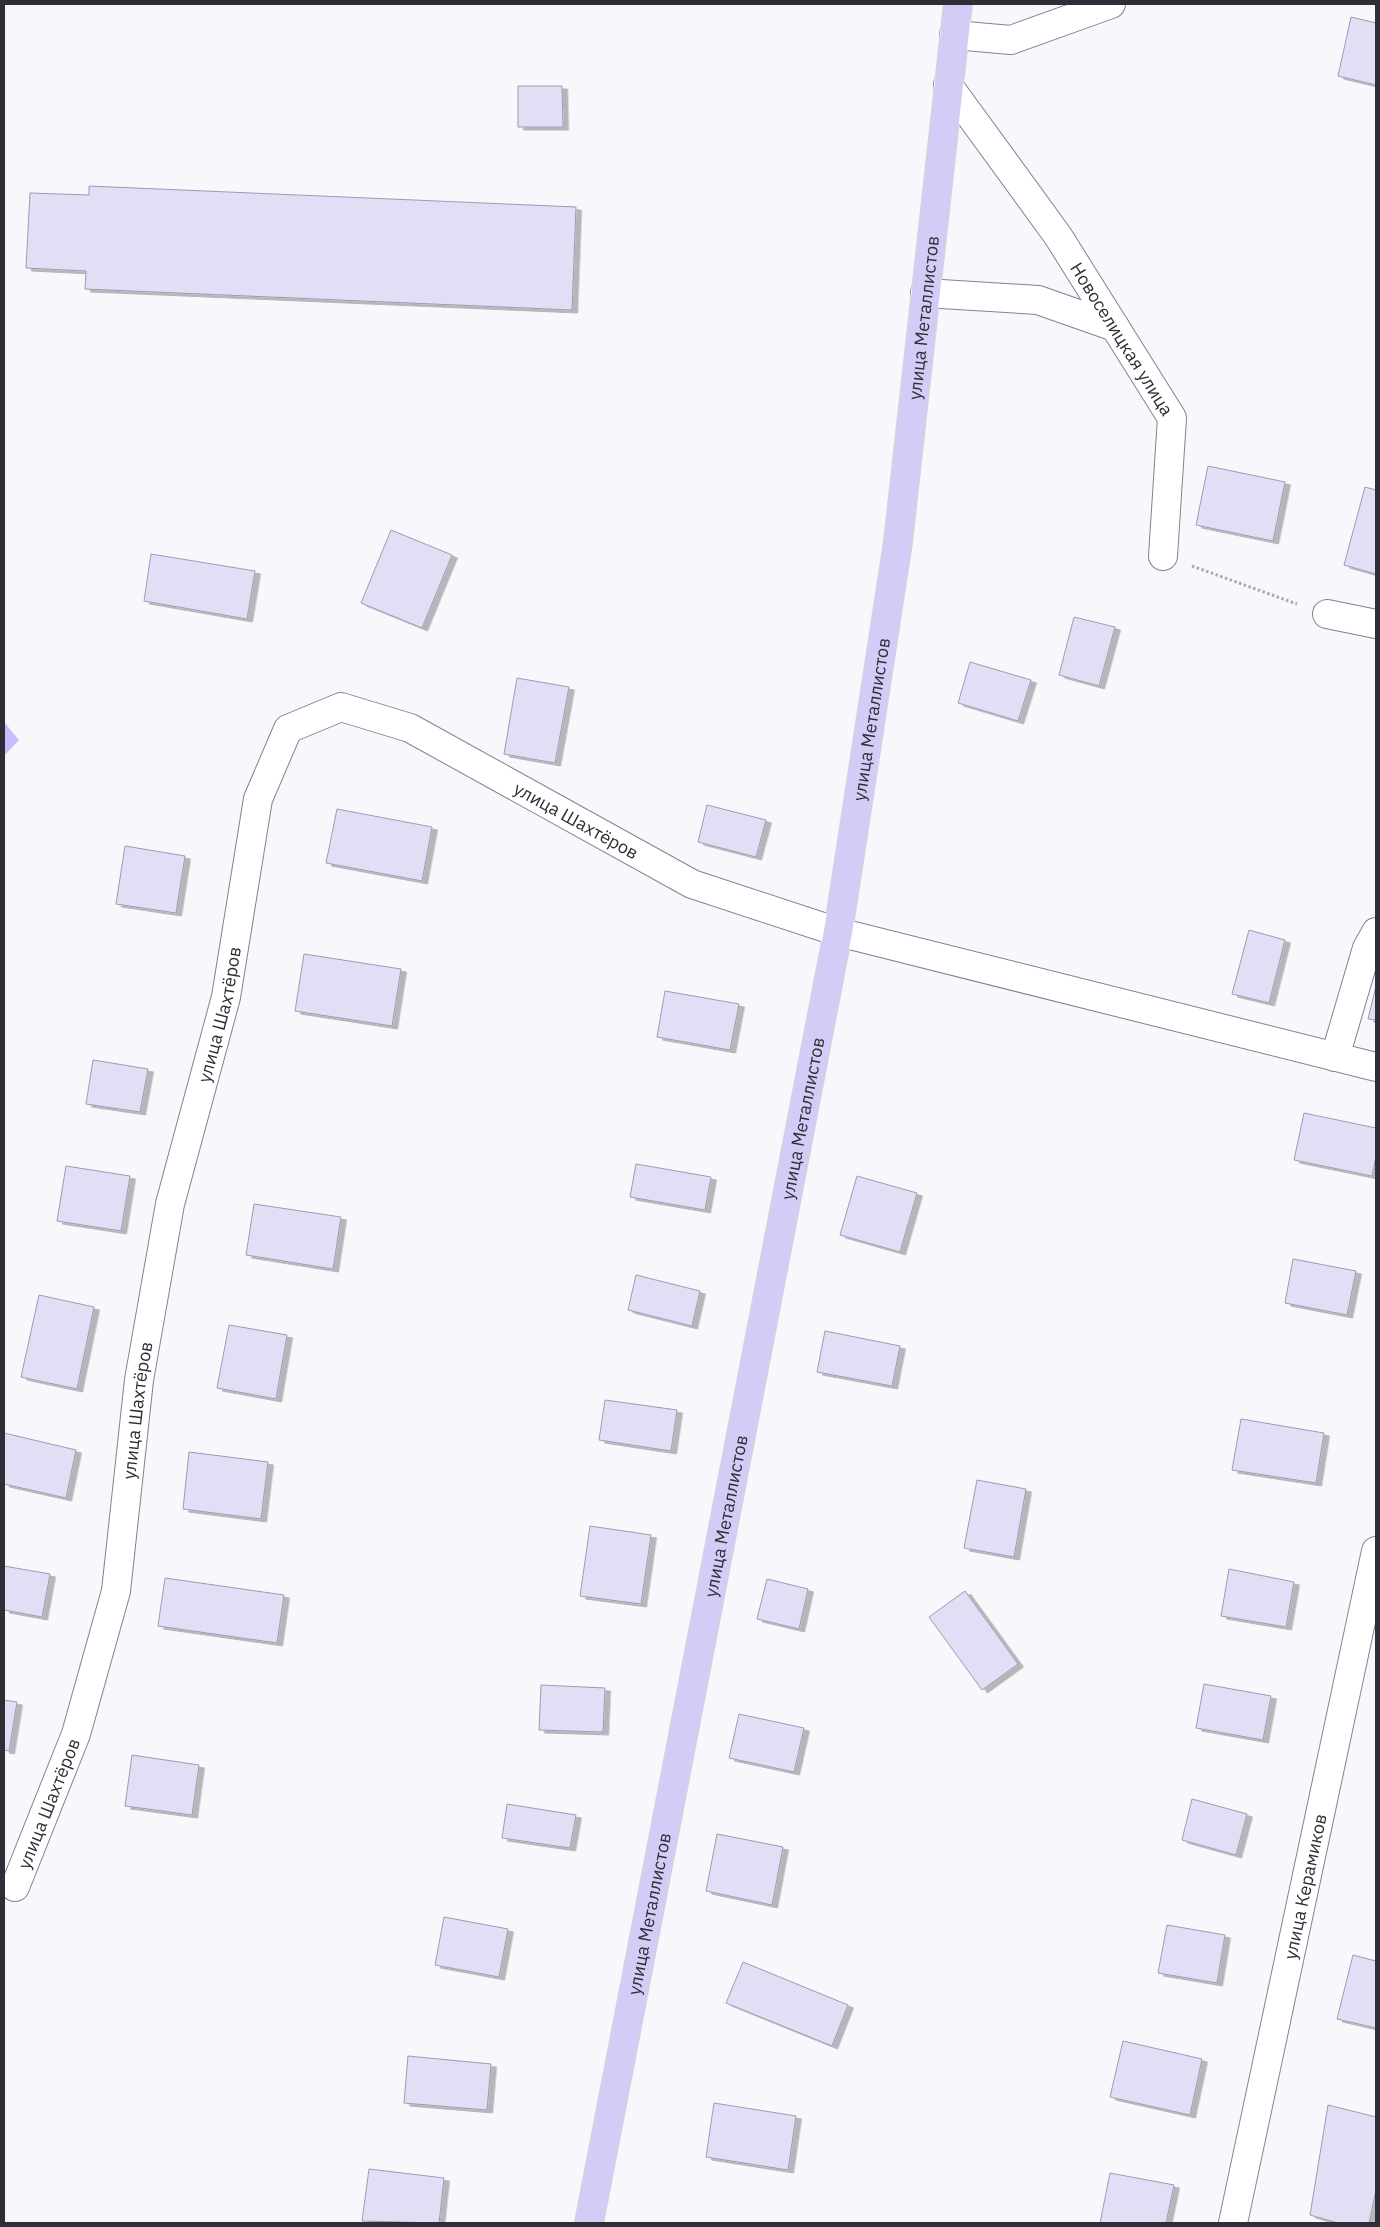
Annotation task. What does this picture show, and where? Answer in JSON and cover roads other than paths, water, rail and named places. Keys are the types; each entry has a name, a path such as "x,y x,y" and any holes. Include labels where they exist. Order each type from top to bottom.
{"main road":[{"name":"улица Металлистов","path":"589,2223 838,932 898,542 958,4"}],"street":[{"path":"954,35 1011,40 1111,4"},
{"name":"Новоселицкая улица","path":"948,85 1058,236 1172,418 1163,556"},
{"path":"925,293 1038,300 1115,328"},
{"path":"1327,614 1376,624"},
{"name":"улица Шахтёров","path":"15,1887 76,1734 116,1591 140,1380 170,1204 226,997 258,799 288,729 341,707 410,728 692,884 838,932 1376,1068"},
{"path":"1335,1057 1366,948 1376,932"},
{"name":"улица Керамиков","path":"1233,2223 1376,1551"}]}
